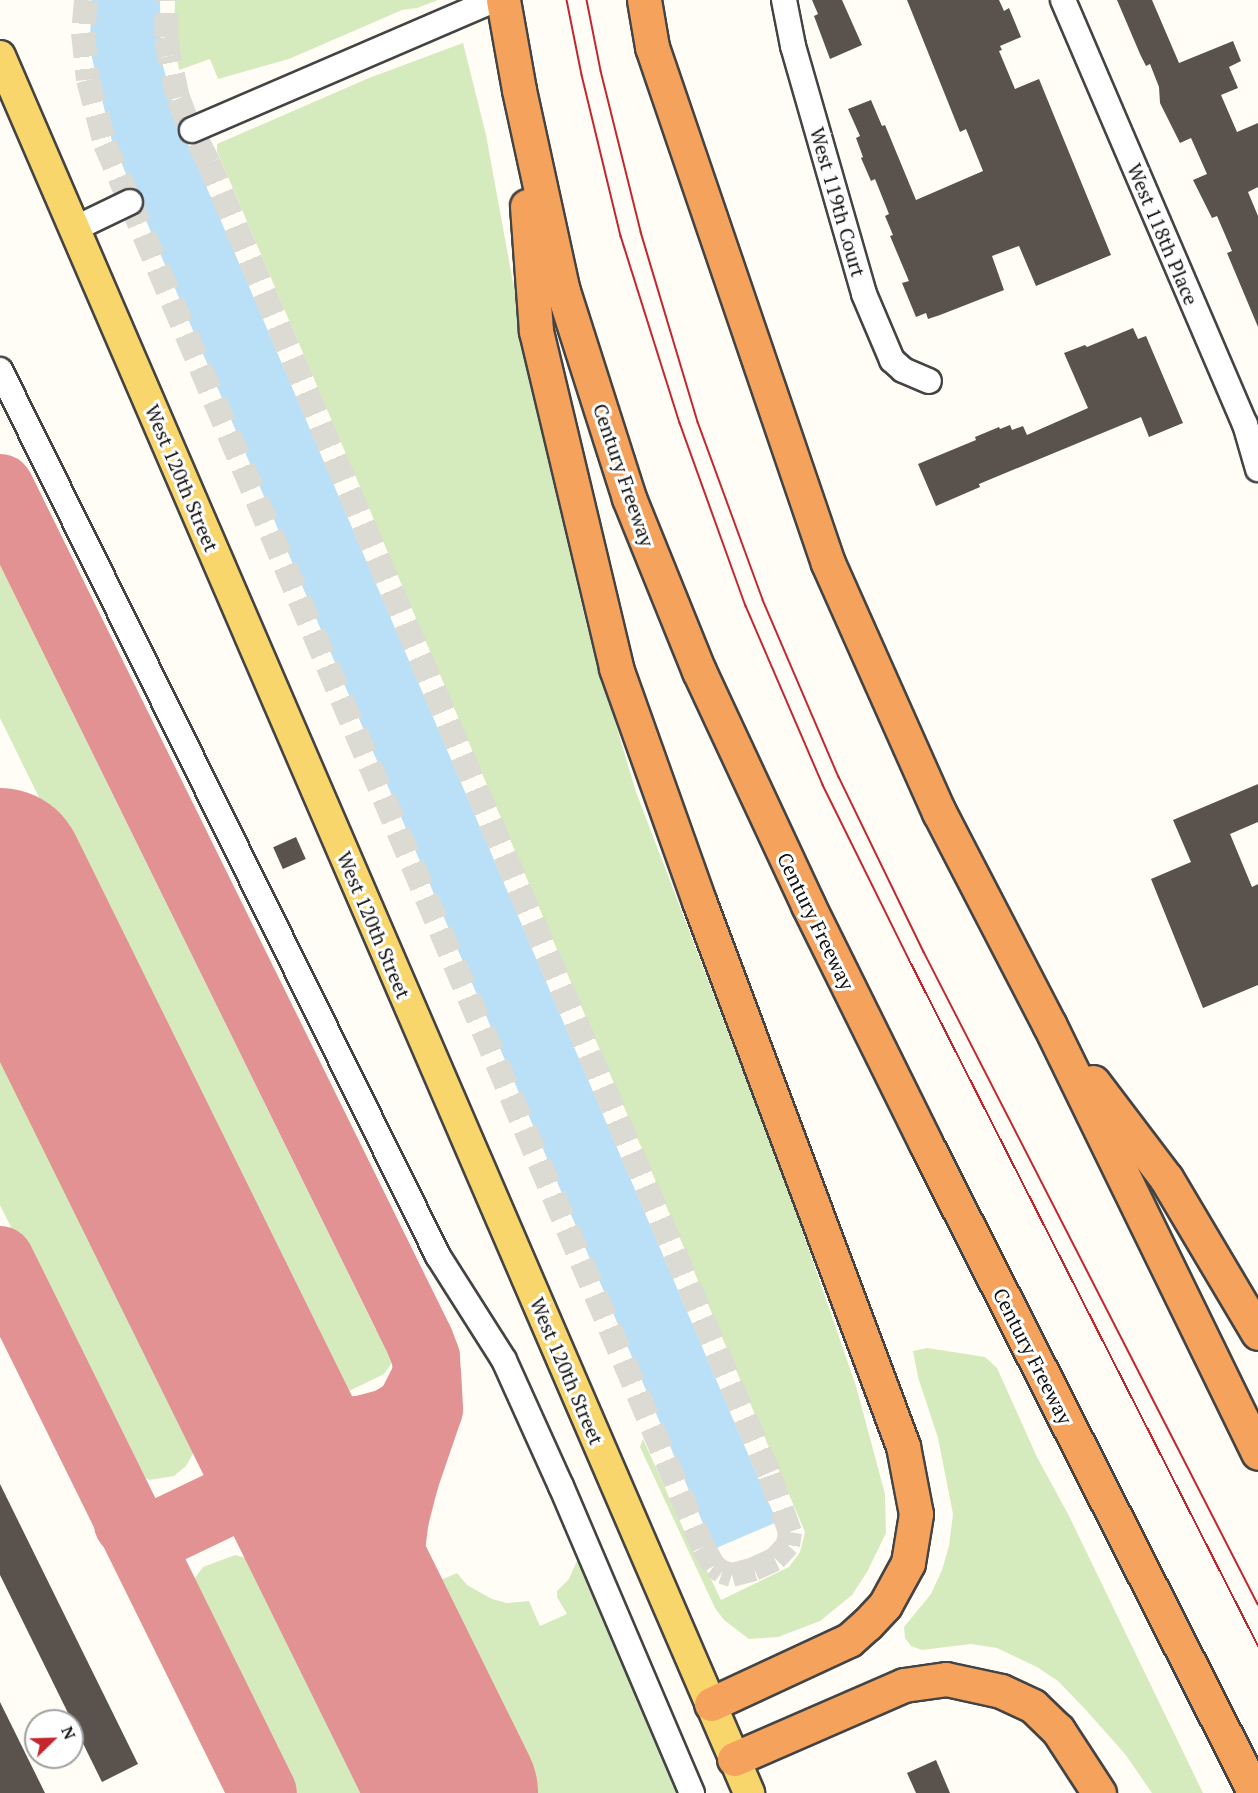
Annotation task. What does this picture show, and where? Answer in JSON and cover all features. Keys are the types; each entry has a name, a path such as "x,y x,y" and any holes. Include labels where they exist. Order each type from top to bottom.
{"highway":[{"name":"Century Freeway","path":"503,0 519,90 563,291 629,498 699,671 808,905 920,1132 1256,1793"},
{"path":"644,0 652,47 828,563 939,812 1049,1024 1258,1453"},
{"path":"519,90 536,331 616,668 699,901 903,1446 916,1514 908,1563 885,1605 867,1624 849,1640 711,1704"},
{"path":"1049,1024 1166,1178 1258,1333"},
{"path":"734,1759 904,1685 946,1679 1001,1691 1033,1706 1058,1730 1099,1793"}],"main road":[{"name":"West 120th Street","path":"0,56 748,1793"}],"street":[{"path":"192,130 494,0"},
{"name":"West 119th Court","path":"784,0 794,46 864,294 892,360 903,370 929,381"},
{"name":"West 118th Place","path":"1063,0 1245,424 1258,469"},
{"path":"74,229 130,202"},
{"path":"0,370 438,1256 504,1360 561,1486 692,1793"}],"green space":[{"path":"175,0 438,0 417,8 402,10 289,59 218,79 210,59 179,70 174,36"},
{"path":"463,43 486,135 537,414 588,631 636,792 786,1184 856,1386 885,1494 886,1533 867,1572 852,1595 820,1621 778,1637 749,1639 724,1620 715,1608 640,1447 643,1439 692,1548 697,1558 700,1556 721,1600 789,1567 800,1552 805,1532 217,151 217,144 369,78"},
{"path":"0,565 376,1330 385,1326 393,1343 394,1360 384,1374 345,1393 320,1391 305,1367 316,1361 0,718"},
{"path":"0,1036 188,1416 196,1442 195,1450 186,1466 174,1476 149,1480 131,1469 0,1205"},
{"path":"927,1348 985,1357 997,1368 1037,1457 1069,1516 1203,1793 1152,1793 1125,1754 1085,1709 1058,1681 1037,1667 997,1648 971,1644 922,1650 911,1646 905,1638 904,1627 931,1594 942,1570 949,1546 953,1514 938,1438 918,1377 913,1351"},
{"path":"235,1555 254,1560 260,1565 373,1793 289,1793 194,1595 195,1578 203,1567"},
{"path":"579,1556 684,1793 531,1793 429,1585 457,1573 467,1585 492,1599 507,1603 529,1601 540,1626 567,1614 557,1597 557,1591 569,1579"}],"water":[{"path":"92,0 160,0 161,58 177,118 777,1522 714,1549 112,141 92,58 90,36"}],"building":[{"path":"812,0 842,0 862,45 830,59 814,16 818,14"},
{"path":"907,0 999,0 1004,11 1009,8 1021,37 1000,46 1002,50 999,51 1015,89 1039,79 1111,255 1036,286 1019,246 992,256 1004,290 928,319 926,313 916,317 902,283 909,281 890,236 893,235 885,216 889,214 875,179 871,181 861,158 863,157 856,138 860,136 848,109 871,100 882,126 885,125 916,200 983,171 966,129 960,132"},
{"path":"1117,0 1152,0 1179,63 1233,41 1241,61 1229,67 1238,88 1221,95 1237,132 1258,123 1258,187 1248,192 1258,216 1258,327 1227,253 1232,251 1217,216 1212,218 1193,180 1207,174 1191,138 1180,143 1160,103 1159,87 1150,64 1146,66"},
{"path":"1133,328 1138,339 1146,336 1183,423 1149,437 1141,417 979,484 980,487 936,506 918,464 976,440 975,437 999,427 1000,429 1010,425 1012,430 1023,426 1027,435 1088,408 1064,353 1085,345 1087,347"},
{"path":"1258,784 1258,822 1230,834 1252,887 1258,884 1258,985 1203,1008 1151,879 1191,862 1173,820"},
{"path":"296,837 306,859 283,869 273,847"},
{"path":"0,1484 138,1764 102,1782 84,1745 84,1709 66,1709 0,1575"},
{"path":"0,1702 24,1751 24,1769 33,1769 45,1793 0,1793"},
{"path":"936,1760 950,1793 916,1793 907,1773"}],"taxiway":[{"path":"0,488 426,1358 427,1375 409,1410 390,1422 361,1430 337,1431 311,1426 285,1413 266,1399 252,1382 269,1435 265,1467 257,1483 243,1494 155,1536 136,1530 128,1523"},
{"path":"0,1260 263,1793"},
{"path":"402,1686 393,1654 386,1588 395,1518 405,1479 429,1409 427,1375"},
{"path":"243,1494 275,1491 289,1496 322,1526"}],"runway":[{"path":"0,872 454,1793"}],"tunnel":[{"path":"86,0 83,33 88,80 105,144 703,1547 714,1566 722,1572 732,1575 754,1569 775,1559 788,1545 790,1532 769,1473 209,163 187,121 178,98 169,56 166,37 167,0"}],"tram line":[{"path":"567,0 582,75 621,236 680,423 746,606 823,785 1258,1645"},
{"path":"587,0 601,71 641,232 698,422 763,600 839,777 924,952 1258,1604"}]}
